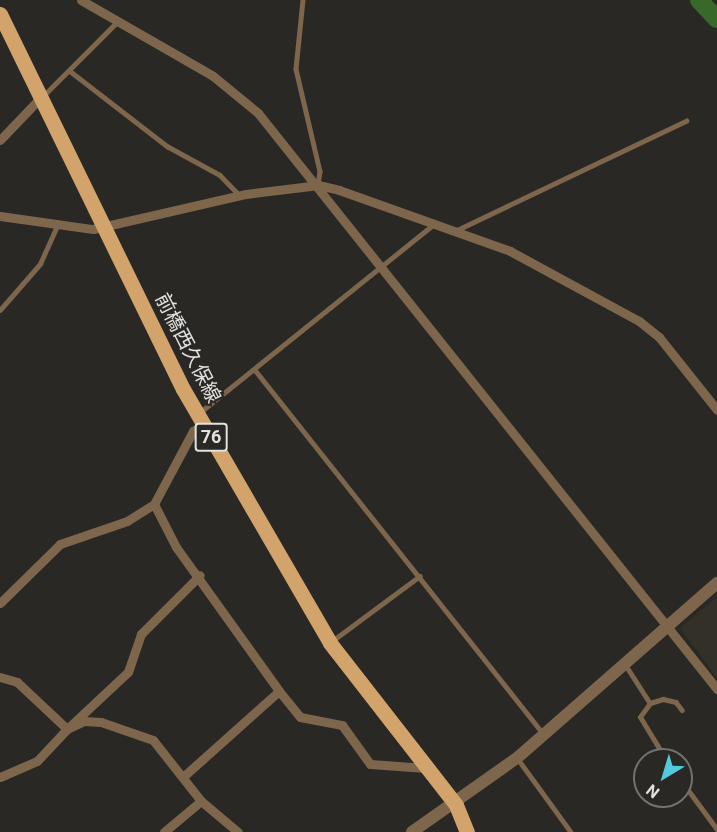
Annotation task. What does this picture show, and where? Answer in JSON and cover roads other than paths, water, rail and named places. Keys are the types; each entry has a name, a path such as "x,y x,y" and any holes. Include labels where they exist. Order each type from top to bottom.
{"main road":[{"name":"前橋西久保線","path":"0,14 108,227 164,353 201,419 330,643 456,805 467,832"}],"street":[{"path":"81,0 235,92 318,185 671,624 717,689"},
{"path":"0,140 41,97"},
{"path":"0,216 57,226 108,227 240,196 318,185 435,223 510,251 639,321 659,337 717,410"},
{"path":"0,603 60,544 127,521 153,504 201,419"},
{"path":"153,504 176,547 200,575 279,691 300,717 342,725 370,764 426,768"},
{"path":"0,777 37,761 67,729 128,672 141,634 200,575"},
{"path":"412,832 456,805 517,758 717,583"},
{"path":"0,677 17,682 67,729"},
{"path":"184,776 279,691"},
{"path":"67,729 84,721 101,722 153,740 184,776 201,801 238,832"},
{"path":"164,832 201,801"}],"lane":[{"path":"303,0 296,69 320,171 318,185"},
{"path":"41,97 70,71 118,21"},
{"path":"70,71 167,146 220,175 240,196"},
{"path":"455,231 686,121"},
{"path":"201,419 255,370 435,223"},
{"path":"0,310 40,264 57,226"},
{"path":"255,370 544,735"},
{"path":"330,643 420,576"},
{"path":"625,664 651,703"},
{"path":"658,748 640,723 651,703 668,698 681,710"},
{"path":"517,758 571,832"},
{"path":"693,796 717,829"}],"waterway":[{"path":"699,0 717,19"}]}
